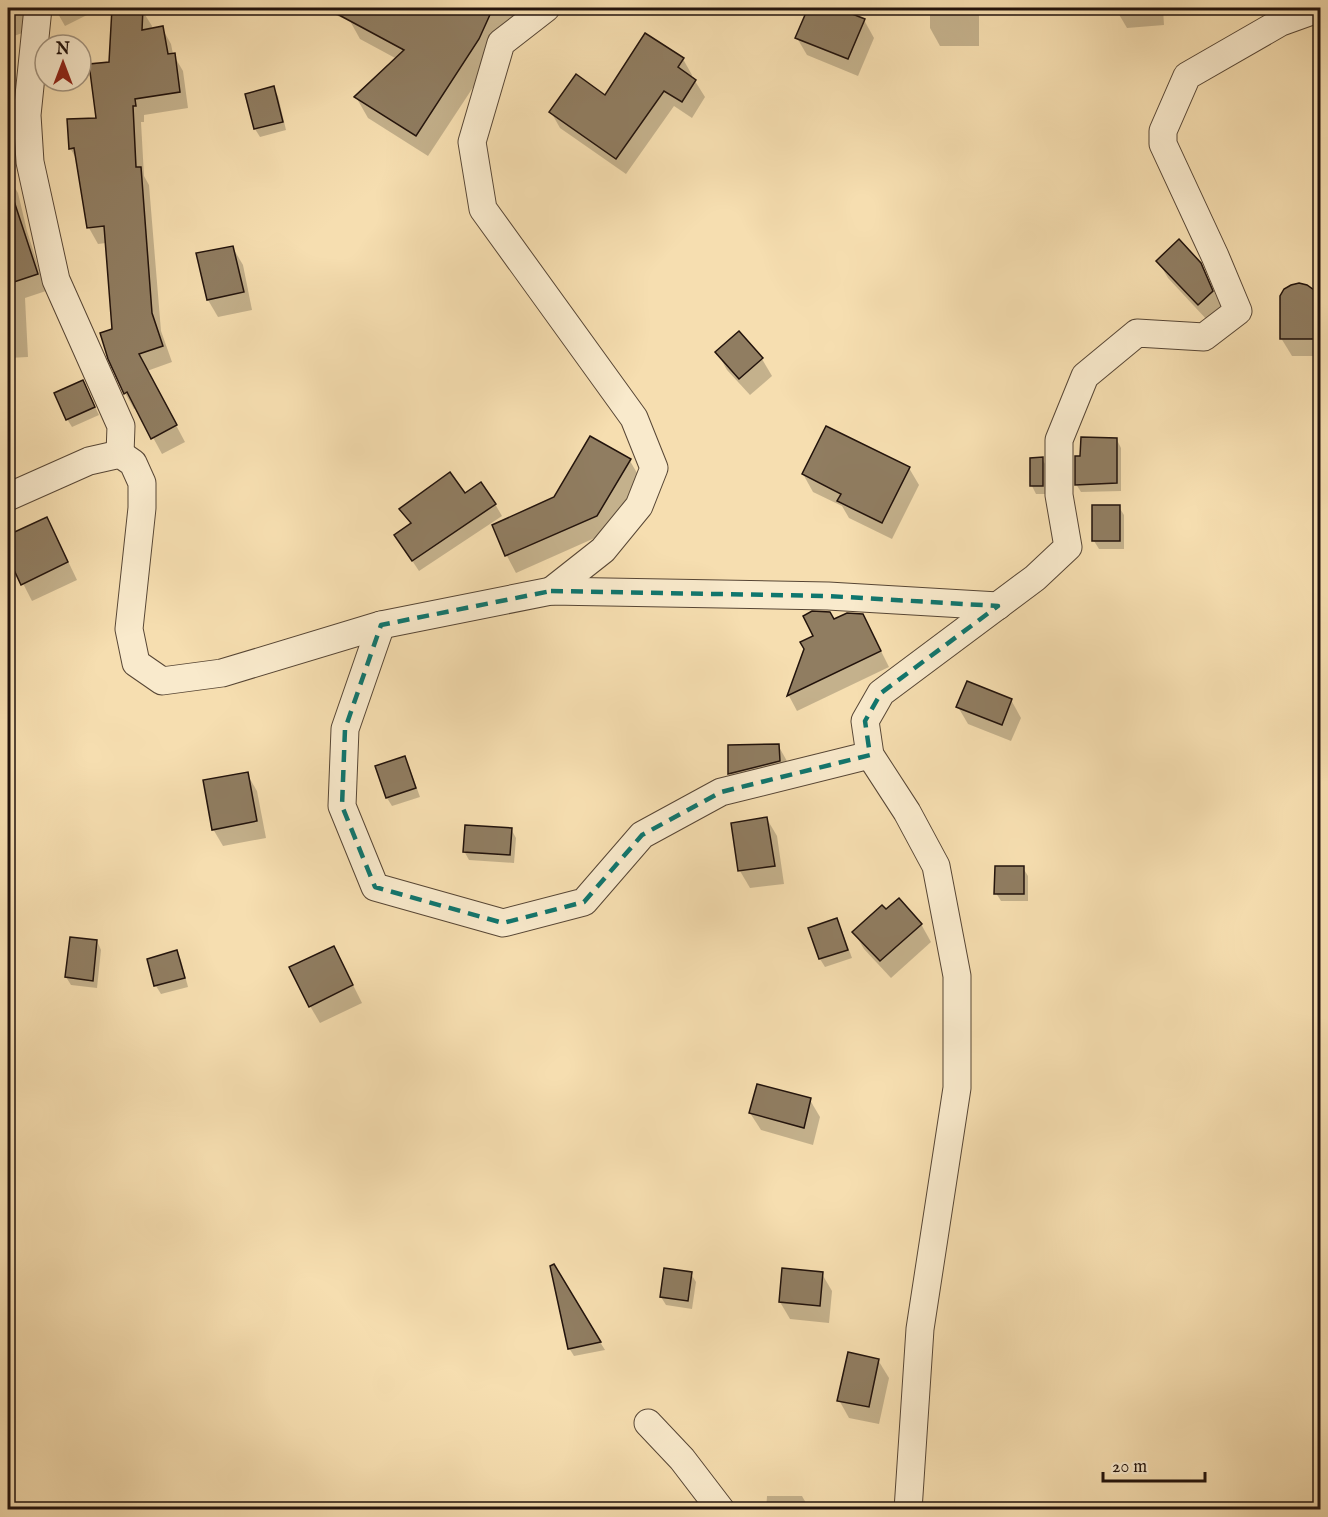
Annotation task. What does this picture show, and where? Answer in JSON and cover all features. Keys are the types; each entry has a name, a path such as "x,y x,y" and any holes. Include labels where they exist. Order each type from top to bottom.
{"street":[{"path":"38,8 27,115 30,162 56,280 121,426 120,454"},
{"path":"546,8 501,43 472,142 483,209 634,418 654,468 639,506 603,550 550,591"},
{"path":"908,1509 920,1329 957,1088 957,976 936,866 907,812 870,755 865,721 881,693 1035,578 1068,547 1059,495 1059,440 1085,376 1137,333 1204,337 1239,310 1163,144 1163,131 1187,76 1281,22 1320,8"},
{"path":"8,497 89,460 120,454 133,463 142,483 142,508 129,629 136,663 162,681 222,673 381,625 550,591 828,596 998,606"},
{"path":"381,625 345,729 342,806 375,887 503,923 584,902 642,835 721,792 870,755"},
{"path":"648,1423 682,1459 721,1509"}],"highlighted area":[{"path":"551,591 828,596 998,606 881,693 865,721 870,755 721,792 642,835 584,902 503,923 375,887 342,806 345,729 381,625"}],"building":[{"path":"112,8 143,8 142,30 163,26 168,54 175,53 180,92 135,99 136,106 133,106 136,167 141,167 152,313 163,346 139,354 177,425 151,439 127,392 124,394 108,359 100,333 112,329 104,226 87,228 74,148 69,149 67,119 96,118 93,93 93,64 109,62"},
{"path":"326,8 493,8 479,39 416,136 354,97 404,50"},
{"path":"808,8 837,8 865,19 848,59 795,38"},
{"path":"645,33 684,58 678,67 696,80 682,102 664,91 616,159 549,112 576,74 605,95"},
{"path":"274,86 283,122 254,129 245,94"},
{"path":"13,198 38,274 8,284 8,199"},
{"path":"1179,239 1201,263 1213,291 1198,305 1156,261"},
{"path":"233,246 244,292 207,300 196,253"},
{"path":"1299,283 1314,290 1317,296 1317,339 1280,339 1280,296 1284,289"},
{"path":"739,331 763,358 739,379 715,352"},
{"path":"83,380 95,407 66,420 54,393"},
{"path":"826,426 910,467 882,523 837,501 841,494 802,474"},
{"path":"590,436 631,459 597,516 505,556 492,525 554,497"},
{"path":"1081,437 1117,438 1117,483 1075,485 1075,456 1080,456"},
{"path":"1043,457 1043,486 1030,486 1030,458"},
{"path":"450,472 465,493 481,482 496,504 412,561 394,535 411,523 399,509"},
{"path":"1092,505 1120,505 1120,541 1092,541"},
{"path":"47,517 68,562 21,585 8,557 8,535"},
{"path":"812,611 830,612 834,619 847,613 863,614 881,651 787,696 804,649 800,642 813,636 803,616"},
{"path":"967,681 1012,699 1002,725 956,707"},
{"path":"779,744 780,761 728,774 728,745"},
{"path":"405,756 416,788 386,798 375,766"},
{"path":"248,772 257,821 212,830 203,780"},
{"path":"767,817 775,866 738,871 731,823"},
{"path":"465,825 512,828 510,855 463,852"},
{"path":"995,866 1024,866 1024,894 994,894"},
{"path":"899,898 922,924 880,961 852,932 882,905 886,909"},
{"path":"837,918 848,950 819,959 808,928"},
{"path":"70,937 97,940 93,981 65,977"},
{"path":"334,946 353,985 309,1007 289,967"},
{"path":"177,950 185,978 154,986 147,959"},
{"path":"757,1084 811,1098 804,1128 749,1113"},
{"path":"554,1264 601,1342 568,1349 550,1266"},
{"path":"664,1268 692,1272 688,1301 660,1297"},
{"path":"782,1268 823,1272 820,1306 779,1302"},
{"path":"848,1352 879,1359 869,1407 837,1401"}]}
